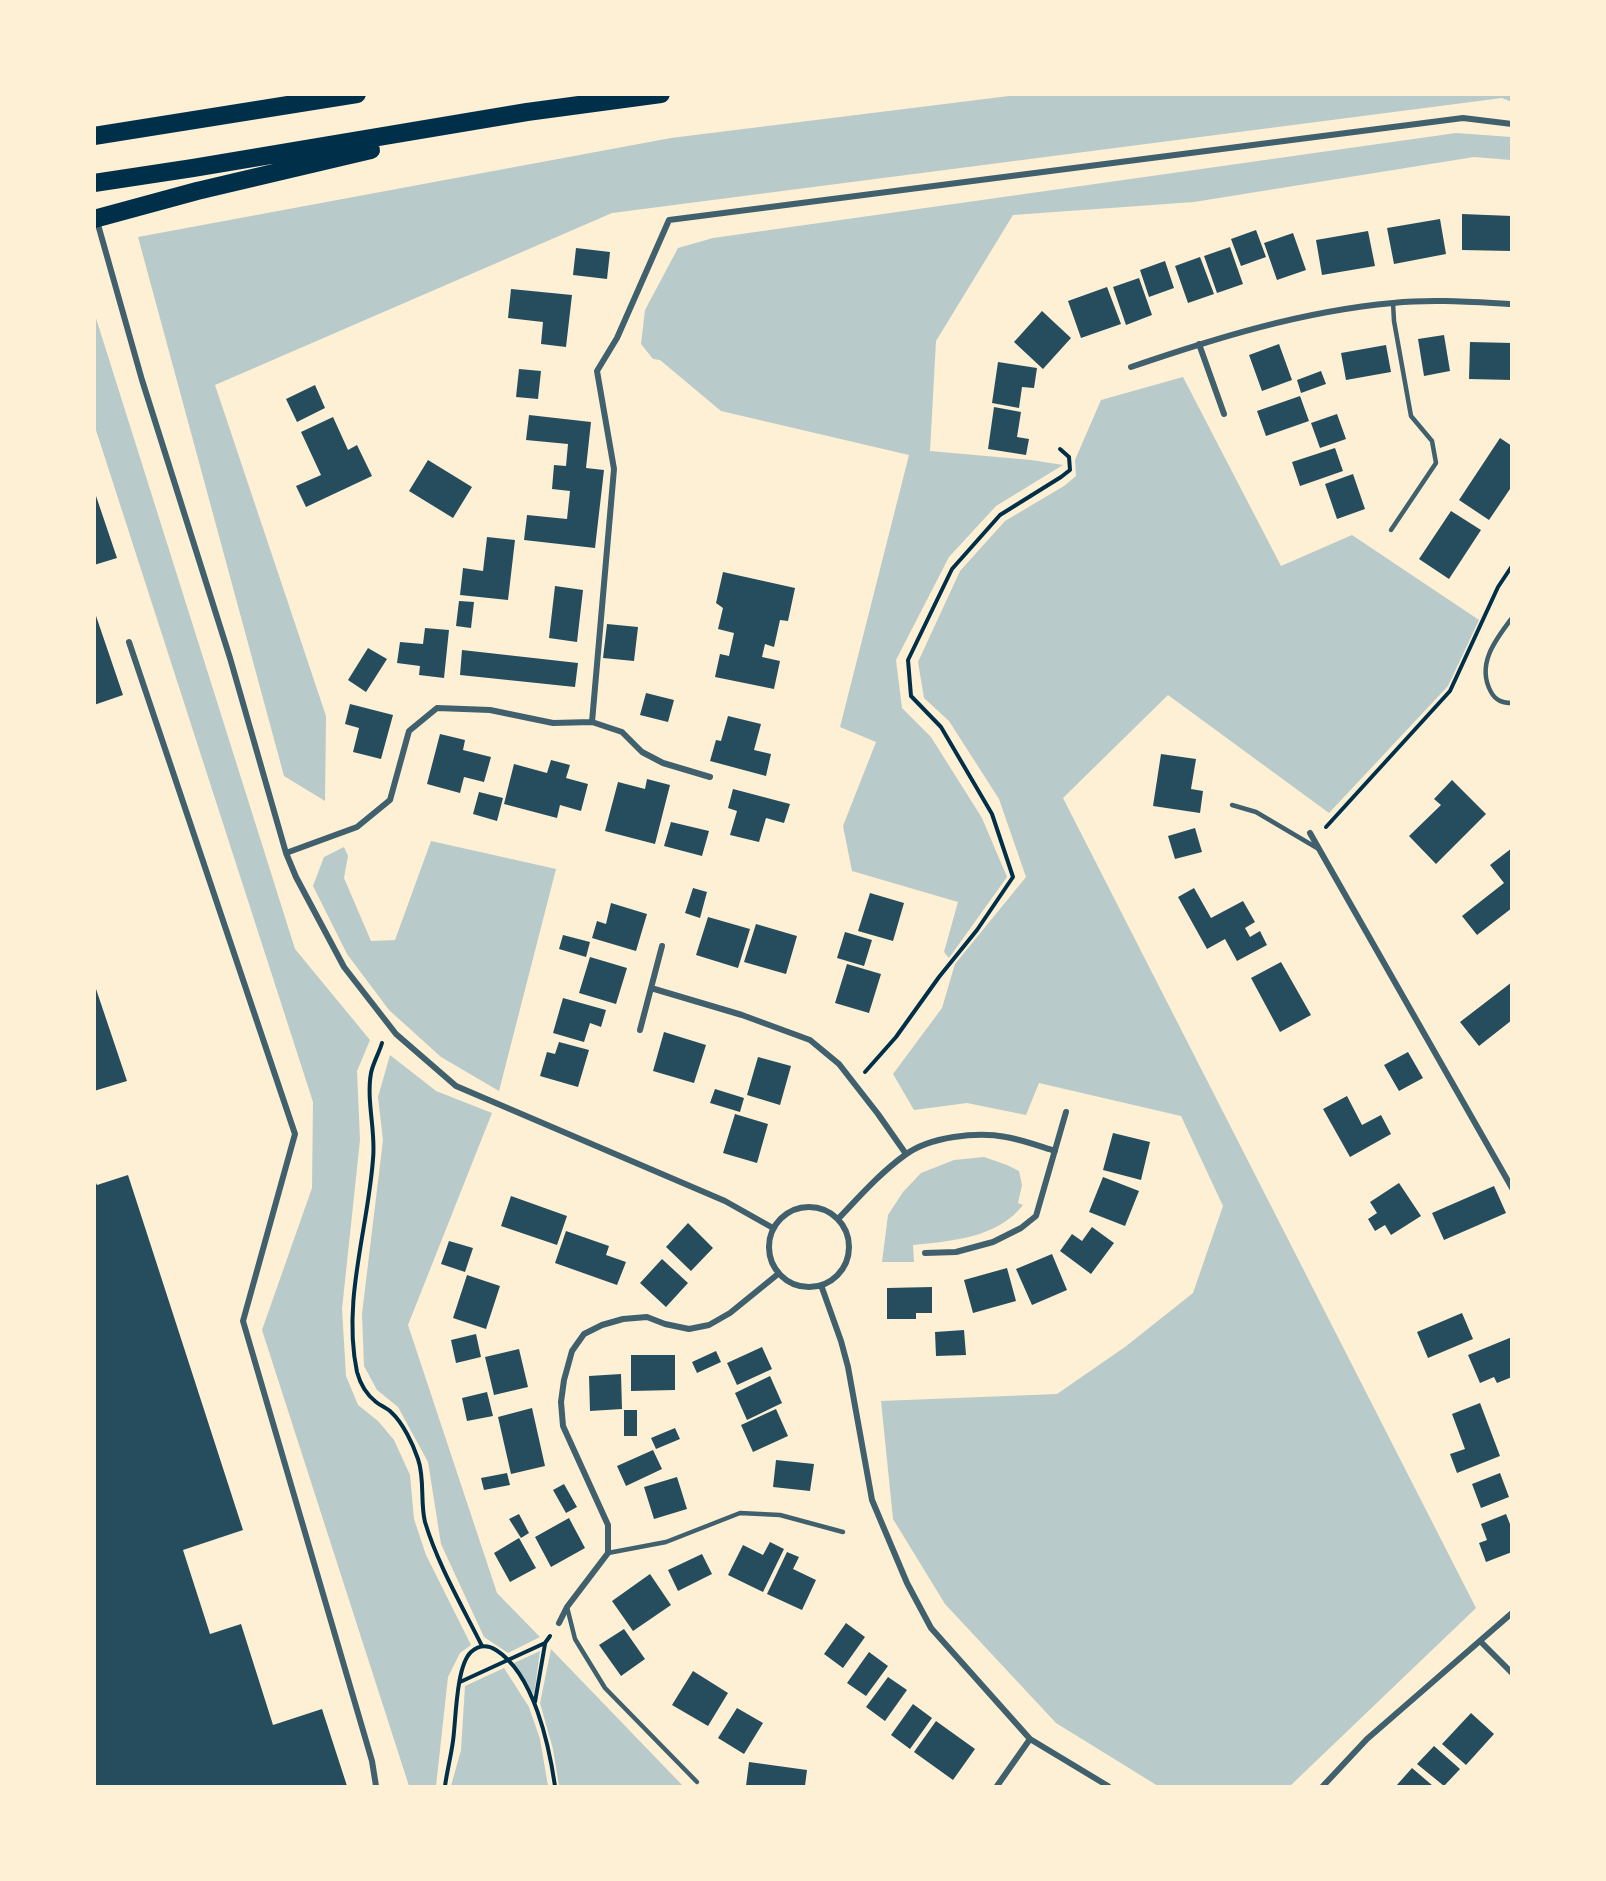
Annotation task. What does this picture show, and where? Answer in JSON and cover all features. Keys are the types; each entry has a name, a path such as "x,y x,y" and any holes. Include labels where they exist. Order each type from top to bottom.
{"highway":[{"path":"94,136 357,94"},
{"path":"94,183 527,112 661,94"},
{"path":"94,219 197,191 527,112"}],"street":[{"path":"592,722 614,469 597,371 616,338 669,220 1463,118 1512,124"},
{"path":"94,211 142,380 230,658 286,853 296,877 344,967 389,1025 456,1086 724,1201 773,1228"},
{"path":"1131,367 1199,344 1291,318 1393,303 1445,301 1512,304"},
{"path":"1199,344 1224,414"},
{"path":"129,642 295,1134 243,1321 372,1761 376,1786"},
{"path":"286,853 357,827 390,800 409,731 437,708 490,710 553,723 592,722 622,732 642,752 663,763 710,777"},
{"path":"1310,833 1512,1188"},
{"path":"640,1030 662,946"},
{"path":"651,988 742,1015 810,1040 839,1064 906,1154"},
{"path":"925,1253 956,1252 993,1242 1021,1228 1036,1216 1066,1112"},
{"path":"838,1219 906,1154 939,1140 970,1135 1006,1137 1055,1151"},
{"path":"803,1206 828,1211 845,1228 849,1251 846,1262 840,1272 821,1285 798,1286 787,1281 778,1274 768,1251 773,1228 791,1210 803,1206"},
{"path":"559,1623 567,1607 608,1553 608,1525 563,1426 561,1402 572,1351 584,1334 602,1324 623,1319 647,1317 689,1329 709,1325 730,1313 778,1274"},
{"path":"821,1285 848,1367 872,1500 907,1583 931,1628 1030,1740 1108,1786"},
{"path":"1323,1786 1367,1739 1512,1613"},
{"path":"1480,1641 1512,1674"},
{"path":"997,1786 1030,1740"}],"lane":[{"path":"1391,530 1436,463 1432,441 1411,416 1394,321 1393,303"},
{"path":"1512,618 1496,639 1484,671 1493,696 1503,703 1512,703"},
{"path":"1232,805 1256,812 1319,849"},
{"path":"608,1553 666,1542 740,1513 780,1515 843,1532"},
{"path":"567,1607 575,1639 605,1688 698,1782"}],"path":[{"path":"855,1084 896,1037 939,977 977,930 1013,877 992,814 941,727 911,696 908,660 952,569 999,515 1070,470 1069,457 1060,449"},
{"path":"1314,840 1450,691 1498,586 1512,566"},
{"path":"389,1025 371,1073 370,1099 374,1127 374,1157 355,1280 354,1329 357,1372 362,1385 374,1401 391,1412 403,1428 419,1460 424,1519 430,1537 482,1646"},
{"path":"535,1703 545,1643 559,1623"},
{"path":"460,1682 545,1643"},
{"path":"445,1786 463,1667 471,1652 482,1646 489,1646 508,1661 525,1684 535,1703 555,1786"}],"shaded area":[{"path":"1511,94 1512,102 1502,98 612,213 215,385 326,716 325,801 284,776 138,237 671,138 1017,95"},
{"path":"1456,133 1511,137 1511,160 1474,157 1194,202 1013,215 936,341 930,451 1063,465 996,506 949,557 896,660 902,708 931,737 982,818 1007,877 949,958 944,952 958,902 852,871 843,826 876,742 840,727 909,455 721,411 660,360 653,359 641,344 645,310 678,248 713,238"},
{"path":"95,315 295,949 370,1040 357,1071 360,1140 342,1309 346,1376 358,1405 378,1421 394,1440 410,1475 414,1519 426,1555 471,1645 460,1653 448,1677 436,1786 409,1786 262,1330 312,1188 313,1102 95,427"},
{"path":"1183,377 1281,566 1352,535 1479,620 1448,686 1329,813 1168,695 1063,798 1476,1608 1290,1786 1158,1786 1056,1723 945,1604 893,1519 881,1401 1057,1394 1125,1347 1193,1293 1223,1206 1181,1116 1039,1083 1026,1115 967,1103 914,1110 893,1074 942,1008 955,964 1026,877 999,799 949,721 924,698 918,662 960,571 1005,521 1064,486 1076,476 1075,460 1101,400"},
{"path":"431,841 556,869 499,1091 441,1057 389,1010 347,954 313,886 324,857 344,847 348,856 344,878 371,941 395,940"},
{"path":"390,1055 436,1091 492,1113 408,1325 497,1593 540,1637 508,1653 484,1637 441,1544 428,1462 398,1407 377,1390 364,1366 362,1314 383,1140 378,1097"},
{"path":"984,1157 1019,1171 1022,1185 1018,1203 1023,1205 1013,1216 1001,1225 973,1236 913,1245 914,1262 882,1262 888,1215 903,1192 921,1173 954,1160"},
{"path":"551,1649 683,1786 559,1786 553,1749 540,1703"},
{"path":"540,1651 534,1695 514,1663"},
{"path":"504,1668 529,1707 540,1739 548,1786 451,1786 461,1750 465,1686"}],"building":[{"path":"1462,214 1512,216 1512,251 1462,250"},
{"path":"1440,219 1446,254 1394,264 1387,228"},
{"path":"1256,230 1266,257 1241,266 1231,239"},
{"path":"1368,231 1375,266 1322,275 1316,240"},
{"path":"1293,233 1306,270 1277,280 1264,243"},
{"path":"1230,247 1243,284 1217,293 1204,256"},
{"path":"576,248 610,252 607,279 573,275"},
{"path":"1200,257 1214,294 1188,303 1175,266"},
{"path":"1165,261 1174,288 1149,297 1140,270"},
{"path":"1139,278 1152,315 1126,325 1113,287"},
{"path":"1107,287 1121,324 1081,338 1068,301"},
{"path":"511,289 572,295 566,347 541,344 543,322 508,318"},
{"path":"1042,311 1071,338 1043,369 1014,342"},
{"path":"1444,335 1450,371 1424,376 1418,339"},
{"path":"1470,342 1512,343 1512,380 1469,379"},
{"path":"1279,344 1292,380 1262,391 1249,355"},
{"path":"1386,345 1391,372 1346,380 1341,353"},
{"path":"998,362 1037,368 1034,388 1022,387 1019,408 992,403"},
{"path":"519,369 541,371 538,399 516,397"},
{"path":"1321,371 1326,384 1301,393 1297,380"},
{"path":"315,385 325,408 297,422 286,399"},
{"path":"1300,396 1309,421 1266,436 1257,411"},
{"path":"994,407 1021,412 1017,437 1029,439 1026,455 988,449"},
{"path":"1337,414 1346,439 1320,448 1311,423"},
{"path":"529,415 591,422 586,468 604,470 595,548 524,540 527,515 567,519 570,491 552,489 554,465 566,466 568,444 526,440"},
{"path":"333,417 348,450 357,445 372,476 306,507 296,486 321,475 301,432"},
{"path":"1500,438 1512,446 1512,486 1489,520 1459,500"},
{"path":"1335,448 1343,471 1300,486 1292,462"},
{"path":"428,460 472,487 453,518 409,491"},
{"path":"1353,474 1365,509 1337,519 1325,484"},
{"path":"94,490 117,558 94,565"},
{"path":"1451,511 1481,530 1449,579 1419,559"},
{"path":"487,537 515,540 508,600 460,595 463,568 483,571"},
{"path":"723,572 795,588 788,621 780,620 774,647 765,644 762,657 780,661 774,689 715,677 720,654 729,656 734,633 718,629 723,608 716,603"},
{"path":"555,586 583,590 577,642 549,638"},
{"path":"459,601 474,602 471,628 456,626"},
{"path":"94,610 123,695 94,705"},
{"path":"607,624 638,627 634,661 603,658"},
{"path":"425,628 449,630 444,678 419,675 420,666 397,663 400,642 423,644"},
{"path":"368,648 387,659 366,692 348,680"},
{"path":"462,650 578,663 575,687 460,675"},
{"path":"646,693 674,700 668,722 640,715"},
{"path":"350,704 393,715 381,759 353,752 359,728 345,724"},
{"path":"728,716 761,724 754,750 771,754 766,776 710,761 716,740 721,741"},
{"path":"440,734 465,740 463,750 491,757 484,782 464,777 460,793 427,784"},
{"path":"1161,754 1196,759 1191,789 1203,791 1200,813 1153,806"},
{"path":"551,760 570,765 566,778 588,784 581,811 560,805 557,818 504,804 514,764 547,773"},
{"path":"647,779 670,785 655,844 605,831 618,782 645,789"},
{"path":"1452,780 1486,814 1436,864 1409,836 1441,805 1434,799"},
{"path":"733,789 790,804 784,823 766,818 759,842 730,835 737,811 728,808"},
{"path":"479,792 503,798 497,821 473,814"},
{"path":"671,822 709,831 702,856 664,846"},
{"path":"1195,828 1202,852 1175,859 1168,836"},
{"path":"1512,848 1512,908 1477,935 1462,916 1504,883 1490,865"},
{"path":"693,888 707,892 700,918 685,913"},
{"path":"1194,888 1211,918 1243,901 1255,922 1245,928 1250,937 1260,931 1267,945 1237,961 1225,939 1207,949 1178,897"},
{"path":"870,893 904,903 893,941 858,931"},
{"path":"611,903 647,914 636,951 592,938 597,921 606,924"},
{"path":"708,917 750,929 738,968 696,955"},
{"path":"756,924 797,936 786,974 744,962"},
{"path":"845,932 872,940 864,966 837,958"},
{"path":"563,935 590,942 586,957 559,949"},
{"path":"590,957 627,968 616,1004 579,993"},
{"path":"1281,962 1311,1015 1280,1032 1251,978"},
{"path":"847,964 881,974 869,1013 835,1003"},
{"path":"1512,982 1512,1020 1479,1046 1460,1022"},
{"path":"94,983 127,1081 94,1091"},
{"path":"563,998 606,1010 601,1027 590,1023 584,1042 553,1033"},
{"path":"664,1032 706,1045 694,1083 653,1071"},
{"path":"559,1042 589,1050 578,1087 540,1076 547,1052 555,1054"},
{"path":"1408,1052 1423,1078 1399,1091 1384,1065"},
{"path":"758,1057 791,1066 780,1105 747,1095"},
{"path":"715,1089 744,1098 740,1112 710,1103"},
{"path":"1347,1096 1362,1125 1381,1115 1391,1134 1350,1157 1323,1109"},
{"path":"735,1114 768,1124 757,1163 723,1153"},
{"path":"1113,1133 1150,1142 1141,1180 1103,1170"},
{"path":"128,1175 243,1530 183,1550 210,1634 241,1624 273,1725 322,1709 347,1786 94,1786 94,1179 97,1185"},
{"path":"1103,1177 1139,1191 1125,1226 1089,1212"},
{"path":"1399,1183 1421,1216 1391,1235 1385,1225 1375,1231 1368,1219 1377,1213 1370,1202"},
{"path":"1494,1186 1506,1213 1444,1240 1432,1213"},
{"path":"511,1196 567,1216 557,1245 501,1226"},
{"path":"688,1223 713,1248 691,1271 666,1247"},
{"path":"1092,1227 1114,1243 1091,1274 1060,1251 1072,1234 1082,1241"},
{"path":"566,1231 609,1246 606,1255 626,1262 617,1285 555,1263"},
{"path":"449,1241 473,1248 465,1272 441,1264"},
{"path":"1052,1254 1067,1290 1032,1305 1016,1269"},
{"path":"662,1259 688,1283 666,1307 640,1283"},
{"path":"1007,1268 1016,1301 973,1313 964,1280"},
{"path":"467,1275 500,1286 486,1329 453,1318"},
{"path":"932,1287 932,1313 916,1313 916,1319 887,1319 887,1288"},
{"path":"1462,1313 1473,1339 1428,1358 1417,1332"},
{"path":"964,1330 966,1355 936,1356 935,1332"},
{"path":"476,1334 481,1357 456,1363 451,1340"},
{"path":"1512,1337 1512,1377 1497,1383 1494,1377 1480,1383 1468,1355"},
{"path":"762,1347 772,1369 737,1385 727,1363"},
{"path":"519,1349 528,1387 494,1395 485,1357"},
{"path":"716,1351 721,1362 697,1373 692,1362"},
{"path":"631,1355 675,1355 675,1390 631,1391"},
{"path":"621,1374 622,1409 590,1411 589,1376"},
{"path":"770,1376 782,1403 747,1420 735,1393"},
{"path":"487,1392 493,1416 467,1421 462,1398"},
{"path":"1480,1403 1500,1456 1457,1473 1450,1454 1465,1449 1452,1414"},
{"path":"532,1408 545,1466 511,1474 498,1417"},
{"path":"776,1409 788,1436 753,1452 741,1425"},
{"path":"624,1410 637,1410 637,1436 624,1436"},
{"path":"675,1428 680,1439 656,1449 651,1438"},
{"path":"653,1450 662,1469 626,1486 617,1466"},
{"path":"776,1460 814,1464 810,1491 773,1487"},
{"path":"507,1473 510,1485 484,1490 481,1478"},
{"path":"1500,1473 1509,1497 1481,1508 1472,1484"},
{"path":"677,1477 687,1509 654,1519 644,1487"},
{"path":"564,1484 577,1507 566,1513 553,1490"},
{"path":"519,1514 529,1533 521,1538 509,1519"},
{"path":"1506,1514 1512,1529 1512,1552 1486,1562 1479,1543 1487,1540 1481,1524"},
{"path":"569,1518 585,1548 551,1567 535,1537"},
{"path":"519,1538 536,1568 510,1582 494,1553"},
{"path":"770,1542 784,1549 763,1592 728,1575 743,1545 763,1555"},
{"path":"787,1552 799,1557 793,1569 816,1580 802,1610 767,1594"},
{"path":"702,1554 712,1574 678,1591 668,1570"},
{"path":"650,1574 671,1605 633,1631 612,1601"},
{"path":"846,1623 865,1637 843,1668 824,1654"},
{"path":"624,1629 645,1659 621,1676 599,1645"},
{"path":"869,1652 888,1666 866,1696 847,1683"},
{"path":"693,1671 728,1693 708,1726 672,1705"},
{"path":"888,1677 907,1690 885,1721 866,1707"},
{"path":"913,1704 932,1718 910,1749 891,1735"},
{"path":"737,1708 763,1723 744,1754 718,1738"},
{"path":"1471,1713 1494,1734 1466,1765 1442,1744"},
{"path":"936,1721 975,1749 953,1780 914,1752"},
{"path":"1434,1746 1460,1769 1444,1786 1417,1764"},
{"path":"749,1762 807,1770 805,1786 746,1786"},
{"path":"1412,1768 1433,1786 1396,1786"}]}
